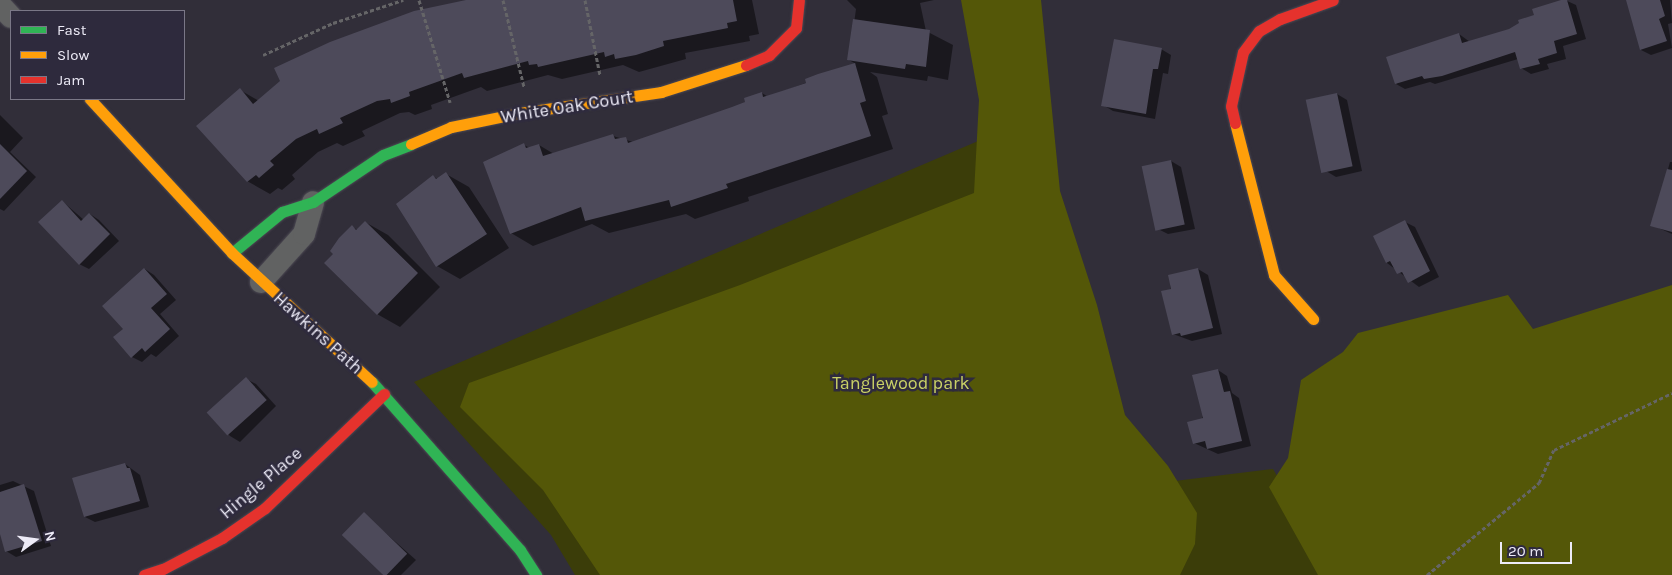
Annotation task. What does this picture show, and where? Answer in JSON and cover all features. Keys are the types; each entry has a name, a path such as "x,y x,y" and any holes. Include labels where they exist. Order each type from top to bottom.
{"street":[{"name":"White Oak Court","path":"232,253 282,212 313,202 383,156 451,127 519,113 661,92 730,71 769,55 796,28 799,0"},
{"path":"1313,319 1274,275 1231,106 1243,52 1259,31 1280,19 1333,0"},
{"path":"0,5 10,16"},
{"name":"Hawkins Path","path":"91,100 232,253 261,282 384,394 520,550 536,575"},
{"path":"261,282 304,234 313,202"},
{"name":"Hingle Place","path":"144,575 163,570 222,538 265,508 384,394"}],"path":[{"path":"263,55 333,22 403,0"},
{"path":"419,0 451,106"},
{"path":"503,0 526,95"},
{"path":"585,0 602,85"},
{"path":"1427,575 1539,483 1554,450 1672,393"}],"green space":[{"name":"Tanglewood park","path":"961,0 1041,0 1060,191 1097,305 1125,415 1168,466 1197,513 1195,544 1180,575 600,575 543,490 460,407 469,383 740,285 974,193 979,100"},
{"name":"Tanglewood park","path":"1032,118 1126,487 1273,469 1336,575 575,575 551,535 414,382"},
{"path":"1672,285 1672,575 1318,575 1269,487 1288,458 1301,380 1343,352 1358,333 1508,295 1533,329"}],"building":[{"path":"466,0 733,0 737,21 727,23 728,28 663,41 664,46 636,55 615,59 614,54 605,57 604,52 538,67 537,64 529,65 528,61 464,78 462,73 409,92 410,96 391,103 390,99 377,101 340,118 343,123 319,134 317,129 296,139 270,161 274,165 259,178 256,175 247,182 196,126 240,88 253,104 280,81 274,68 330,42 414,11"},
{"path":"1567,0 1577,34 1554,41 1557,53 1538,59 1540,64 1520,69 1515,52 1442,76 1424,79 1422,76 1395,84 1386,57 1459,33 1462,43 1509,29 1519,23 1518,20 1534,15 1532,9"},
{"path":"1626,0 1660,0 1665,16 1659,19 1667,41 1640,50"},
{"path":"853,19 930,30 926,67 906,64 905,69 847,60"},
{"path":"1114,39 1162,48 1158,69 1153,69 1146,114 1101,106"},
{"path":"855,63 866,101 860,103 871,136 726,184 728,188 671,207 669,200 585,221 581,207 510,234 483,162 524,143 526,148 539,144 543,156 613,134 615,139 626,137 628,143 745,102 744,98 762,92 763,97 806,83 805,79 818,74"},
{"path":"1337,93 1353,166 1321,173 1306,100"},
{"path":"0,144 27,171 0,199"},
{"path":"1171,160 1185,225 1155,231 1142,166"},
{"path":"1667,169 1672,170 1672,232 1650,226"},
{"path":"446,172 487,234 436,267 396,204 433,175 436,179"},
{"path":"62,200 81,221 89,213 110,234 79,265 38,222"},
{"path":"1405,220 1430,271 1408,283 1402,272 1397,274 1390,261 1386,263 1373,236"},
{"path":"365,221 418,273 377,315 324,263 333,254 330,251 339,238 352,225 356,230"},
{"path":"144,268 167,294 151,308 170,329 145,352 142,348 131,358 113,337 123,329 102,306"},
{"path":"1198,268 1213,328 1181,336 1180,333 1172,335 1161,291 1171,289 1168,275"},
{"path":"1218,369 1224,392 1230,391 1242,441 1207,449 1205,441 1193,444 1187,422 1203,418 1192,375"},
{"path":"246,377 267,400 227,436 207,412"},
{"path":"125,463 127,468 130,468 140,501 84,517 72,478"},
{"path":"24,484 42,541 5,552 0,534 0,492"},
{"path":"364,512 407,554 387,575 383,575 342,535"}],"traffic: fast":[{"path":"232,253 282,212 313,202 383,155 411,144"},
{"path":"372,382 520,550 536,575"}],"traffic: slow":[{"path":"411,144 451,127 519,113 661,92 746,65"},
{"path":"91,100 232,253 372,382"},
{"path":"1235,123 1274,275 1313,319"}],"traffic: jam":[{"path":"746,65 769,55 796,28 799,0"},
{"path":"1235,123 1231,106 1243,52 1259,31 1280,19 1333,0"},
{"path":"144,575 163,569 222,538 265,508 384,394"}]}
